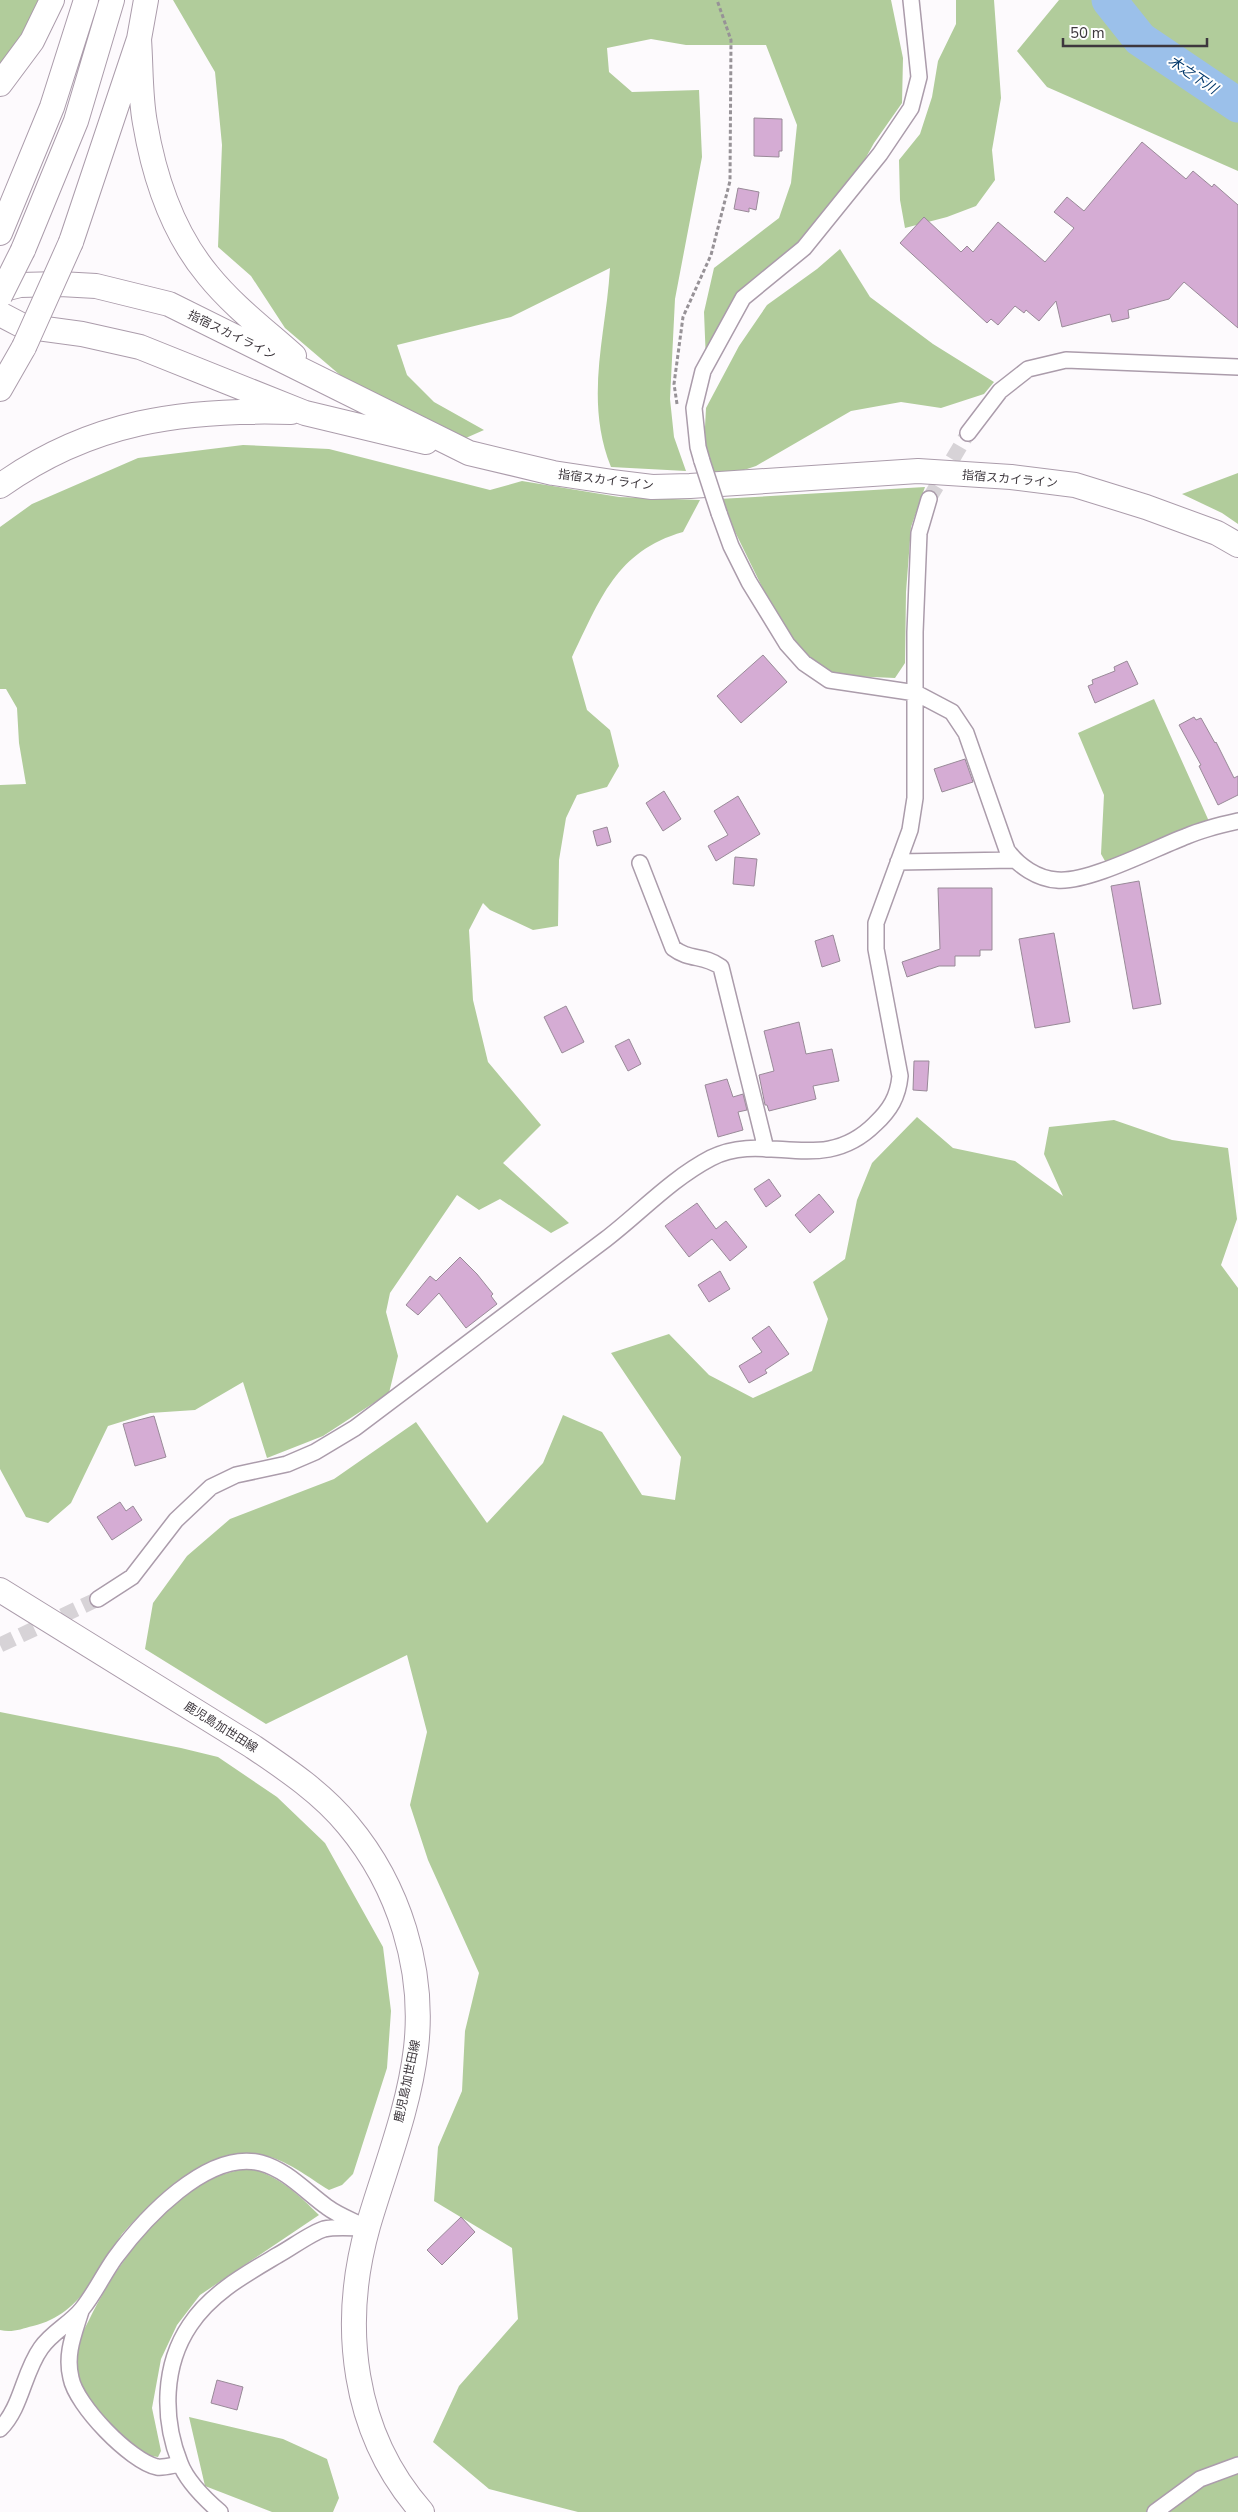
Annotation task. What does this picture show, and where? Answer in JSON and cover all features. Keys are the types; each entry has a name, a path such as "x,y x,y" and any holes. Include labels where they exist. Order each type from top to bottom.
{"main road":[{"path":"0,84 32,42 52,0"},
{"path":"0,233 52,106 86,0"},
{"path":"0,296 23,250 76,122 112,0"},
{"path":"0,389 24,347 71,242 139,39 146,0"},
{"path":"139,39 144,121 154,165 167,205 186,242 208,275 236,305 319,379"},
{"name":"指宿スカイライン","path":"0,290 20,285 60,284 96,286 127,292 169,304 468,453 553,473 652,487 918,471 1011,477 1075,485 1146,507 1217,534 1238,545"},
{"path":"0,314 23,326 82,334 140,347 305,413 468,453"},
{"path":"0,486 53,453 100,433 129,426 201,413 235,411 305,413"},
{"name":"鹿児島加世田線","path":"0,1590 252,1746 291,1773 347,1824 373,1859 396,1904 409,1947 417,1990 416,2050 406,2098 358,2263 354,2297 354,2346 359,2386 369,2424 380,2453 408,2497 422,2512"}],"street":[{"path":"911,0 919,77 911,108 880,154 804,248 743,298 703,371 694,408 698,447 731,546 749,582 786,644 804,663 829,680 916,693 952,712 966,733 1007,850 1014,860 1038,875 1058,881 1112,867 1187,835 1238,821"},
{"path":"968,433 1000,391 1028,370 1066,360 1238,366"},
{"path":"98,1600 132,1577 176,1520 211,1487 236,1475 287,1464 315,1452 356,1428 611,1235 689,1170 717,1155 766,1149 833,1150 850,1144 869,1131 886,1114 899,1093 900,1076 876,949 876,923 910,830 915,798 915,632 919,534 929,499"},
{"path":"898,862 1014,860"},
{"path":"640,863 673,948 683,956 710,958 721,966 766,1149"},
{"path":"180,2464 157,2467 135,2455 89,2414 75,2393 70,2378 68,2352 81,2311 130,2238 176,2192 198,2177 234,2162 260,2163 280,2171 328,2208 368,2228"},
{"path":"220,2512 197,2490 180,2464 171,2432 167,2402 174,2355 190,2324 212,2299 240,2276 324,2229 368,2228"},
{"path":"0,2429 14,2410 40,2348 54,2333 81,2311"},
{"path":"1155,2512 1200,2479 1238,2465"}],"path":[{"path":"678,409 674,384 683,317 711,255 730,181 732,40 717,0"}],"green space":[{"path":"0,0 40,0 14,53 0,73"},
{"path":"173,0 891,0 903,58 902,103 874,143 848,190 806,246 734,303 706,362 704,312 714,268 779,218 791,183 797,125 766,45 686,45 651,39 607,48 609,72 632,92 699,90 702,157 675,299 670,399 674,437 686,471 611,467 603,442 598,392 601,343 610,268 511,317 397,345 407,375 434,402 484,430 459,441 381,410 285,328 251,276 218,247 222,145 215,72"},
{"path":"956,0 994,0 1001,98 992,150 995,180 976,206 947,217 905,228 900,200 899,160 920,134 932,97 938,61 956,24"},
{"path":"1059,0 1238,0 1238,171 1047,87 1017,51"},
{"path":"840,249 870,297 933,344 994,382 984,394 941,408 901,402 851,411 756,466 735,473 711,474 704,446 706,408 739,346 767,305 817,269"},
{"path":"243,445 329,449 490,490 522,481 619,497 700,500 683,532 660,540 641,552 613,580 602,597 572,657 587,710 610,730 619,766 607,787 577,795 566,818 559,860 558,926 533,930 490,910 483,903 469,930 473,1000 488,1062 541,1125 503,1163 569,1223 551,1233 500,1199 479,1210 457,1195 390,1293 386,1312 398,1356 389,1393 323,1436 267,1458 243,1382 195,1410 150,1413 108,1426 71,1503 48,1523 26,1517 0,1469 0,785 26,784 19,743 17,708 6,689 0,689 0,527 32,504 138,458"},
{"path":"1238,473 1238,524 1222,513 1182,494"},
{"path":"925,487 911,527 906,592 905,663 895,678 827,675 793,641 764,591 719,499"},
{"path":"1154,699 1212,828 1109,868 1101,854 1104,795 1078,733"},
{"path":"917,1117 953,1148 1015,1161 1063,1196 1044,1154 1049,1127 1114,1120 1172,1140 1228,1148 1237,1219 1221,1265 1238,1288 1238,2512 578,2512 489,2489 433,2442 459,2386 518,2319 512,2248 434,2201 438,2147 462,2091 465,2031 479,1973 428,1860 410,1805 427,1732 407,1655 266,1724 145,1649 153,1603 187,1556 230,1519 334,1479 416,1422 487,1523 543,1463 563,1415 602,1432 642,1495 675,1500 681,1457 611,1353 669,1334 709,1375 753,1398 812,1371 828,1319 813,1282 845,1259 857,1200 872,1163"},
{"path":"0,1712 218,1757 277,1797 325,1843 383,1947 391,2011 387,2068 353,2174 342,2185 329,2190 280,2160 262,2155 242,2155 222,2159 203,2167 167,2191 135,2220 122,2234 78,2300 58,2316 46,2322 9,2331 0,2330"},
{"path":"250,2168 270,2176 288,2187 319,2215 200,2295 177,2325 161,2359 152,2408 161,2451 158,2457 151,2456 131,2445 119,2435 86,2395 81,2387 76,2369 75,2354 78,2344 98,2302 121,2265 165,2212 203,2182 223,2174"},
{"path":"189,2417 283,2439 327,2459 339,2498 333,2512 272,2512 205,2486"}],"building":[{"path":"754,118 782,119 782,151 779,151 779,157 754,156"},
{"path":"1142,142 1186,179 1193,171 1212,187 1214,184 1238,205 1238,328 1184,282 1169,299 1128,310 1129,318 1112,322 1110,314 1062,327 1056,301 1039,321 1026,310 1024,313 1015,306 998,325 991,319 987,323 900,243 924,217 961,252 967,246 973,252 998,222 1045,262 1074,228 1054,212 1067,197 1084,211"},
{"path":"738,188 759,192 756,210 749,208 749,212 734,209"},
{"path":"763,655 787,682 741,723 717,696"},
{"path":"1127,661 1138,684 1095,703 1088,686 1093,684 1092,680 1115,671 1114,667"},
{"path":"1194,717 1196,720 1201,718 1216,742 1234,778 1238,776 1238,795 1218,805 1199,766 1201,765 1179,725"},
{"path":"965,759 973,782 942,792 934,769"},
{"path":"664,791 681,819 663,831 646,803"},
{"path":"738,796 760,834 716,861 708,846 728,835 714,811"},
{"path":"607,827 611,842 597,846 593,831"},
{"path":"735,857 757,859 754,886 733,884"},
{"path":"1139,881 1161,1004 1133,1009 1111,886"},
{"path":"938,888 992,888 992,950 980,950 980,956 955,956 955,966 939,966 907,977 902,962 940,949"},
{"path":"1054,933 1070,1022 1035,1028 1019,939"},
{"path":"833,935 840,961 822,967 815,941"},
{"path":"566,1006 584,1042 562,1053 544,1017"},
{"path":"799,1022 806,1054 832,1049 839,1081 813,1086 816,1099 769,1111 767,1105 765,1105 759,1075 774,1071 764,1031"},
{"path":"629,1039 641,1064 628,1071 615,1046"},
{"path":"914,1061 929,1061 927,1091 913,1090"},
{"path":"727,1079 733,1097 743,1094 747,1110 738,1112 743,1130 718,1137 705,1085"},
{"path":"769,1179 781,1196 766,1207 754,1189"},
{"path":"819,1194 834,1212 810,1233 795,1215"},
{"path":"697,1203 716,1229 726,1221 747,1247 730,1261 712,1239 689,1257 665,1226"},
{"path":"460,1257 493,1294 491,1296 497,1304 466,1328 439,1293 418,1315 406,1305 430,1276 436,1281"},
{"path":"720,1271 730,1289 709,1302 698,1285"},
{"path":"769,1326 789,1354 765,1370 767,1373 749,1383 739,1366 762,1352 752,1338"},
{"path":"154,1416 166,1457 135,1466 123,1424"},
{"path":"120,1502 126,1511 133,1506 142,1520 112,1540 97,1517"},
{"path":"461,2217 475,2232 442,2265 427,2250"},
{"path":"217,2380 243,2387 237,2410 211,2403"}],"waterway":[{"name":"木之下川","path":"1109,0 1140,39 1238,105"}],"tunnel":[{"path":"929,499 968,433"},
{"path":"0,1645 98,1599"}]}
